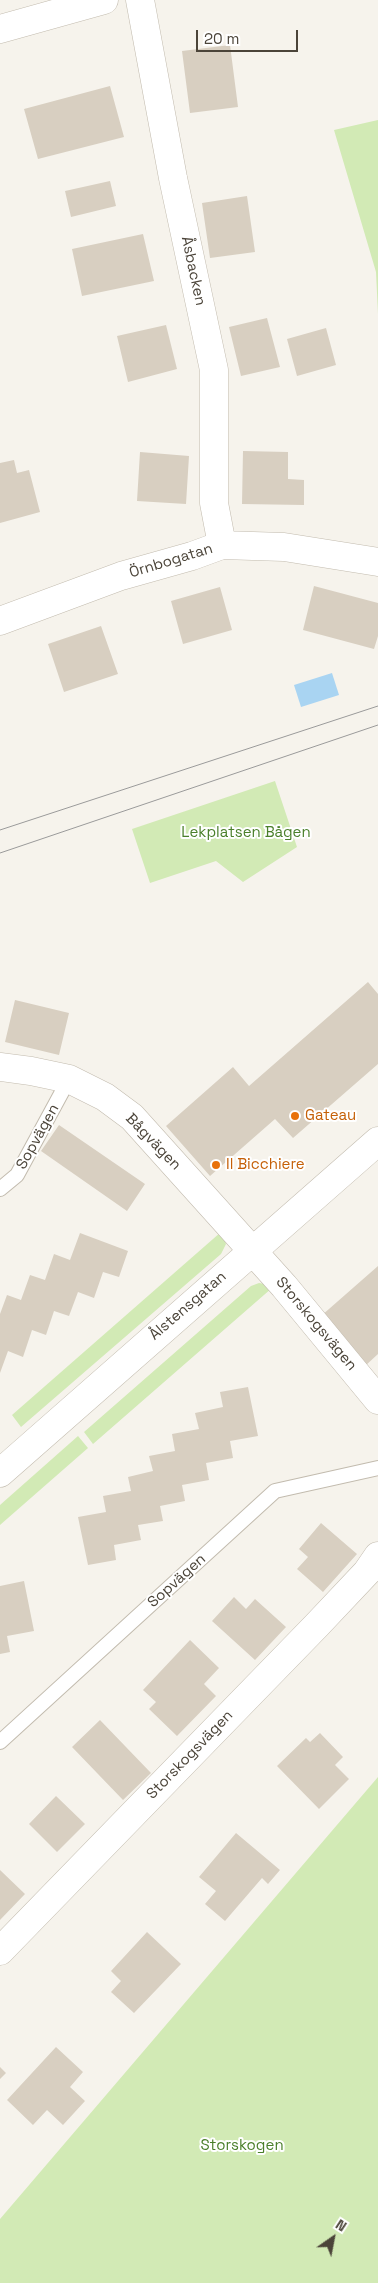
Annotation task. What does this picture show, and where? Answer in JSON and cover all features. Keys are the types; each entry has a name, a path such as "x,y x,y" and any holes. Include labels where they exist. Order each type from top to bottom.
{"street":[{"path":"0,29 104,0"},
{"name":"Åsbacken","path":"140,0 173,178 214,370 214,503 222,545"},
{"name":"Örnbogatan","path":"0,621 121,576 222,545 284,546 378,562"},
{"name":"Bågvägen","path":"0,1067 69,1079 105,1097 132,1117 252,1250"},
{"name":"Ålstensgatan","path":"0,1473 378,1141"},
{"name":"Storskogsvägen","path":"252,1250 378,1400"},
{"name":"Storskogsvägen","path":"0,1951 317,1625 367,1572 378,1556"}],"lane":[{"name":"Sopvägen","path":"0,1189 17,1175 69,1079"},
{"name":"Sopvägen","path":"0,1742 275,1491 378,1468"}],"green space":[{"path":"378,120 378,314 376,272 334,130"},
{"name":"Lekplatsen Bågen","path":"275,781 297,847 243,882 216,861 150,883 132,829"},
{"path":"221,1232 226,1244 221,1254 21,1427 12,1415"},
{"path":"259,1283 272,1288 93,1444 84,1432 251,1286"},
{"path":"78,1436 88,1448 0,1525 0,1505"},
{"name":"Storskogen","path":"378,1777 378,2283 0,2283 0,2219"}],"water":[{"path":"332,673 339,695 301,707 294,685"}],"building":[{"path":"230,45 238,107 190,113 182,51"},
{"path":"110,86 124,137 38,159 24,109"},
{"path":"110,181 116,206 71,217 65,191"},
{"path":"247,196 255,252 210,258 202,203"},
{"path":"143,234 154,281 82,296 72,249"},
{"path":"267,318 280,367 241,376 229,327"},
{"path":"166,325 177,369 128,382 117,336"},
{"path":"326,328 336,365 297,376 287,339"},
{"path":"243,451 288,452 288,479 304,480 304,505 242,504"},
{"path":"140,452 189,456 186,504 137,501"},
{"path":"14,460 17,473 29,470 40,512 0,523 0,463"},
{"path":"314,586 378,603 378,636 374,649 303,630"},
{"path":"220,587 232,630 183,644 171,601"},
{"path":"101,626 118,674 64,692 48,644"},
{"path":"368,982 378,994 378,1064 293,1138 275,1119 210,1176 166,1126 233,1067 249,1086"},
{"path":"15,1000 69,1013 59,1055 5,1042"},
{"path":"59,1125 145,1184 127,1211 41,1151"},
{"path":"80,1233 128,1251 119,1277 103,1272 94,1298 78,1292 69,1316 54,1311 46,1335 32,1330 23,1357 8,1351 0,1373 0,1314 7,1295 21,1300 30,1275 45,1280 54,1254 70,1260"},
{"path":"378,1266 378,1354 365,1366 321,1316"},
{"path":"248,1387 258,1436 230,1441 233,1458 206,1463 209,1480 182,1485 185,1501 160,1506 163,1521 138,1525 141,1540 114,1545 116,1560 88,1565 78,1517 106,1512 103,1496 131,1491 128,1477 153,1471 149,1456 175,1451 172,1434 199,1429 195,1413 223,1407 220,1392"},
{"path":"321,1523 357,1554 323,1592 297,1569 308,1557 299,1549"},
{"path":"24,1581 34,1631 7,1636 10,1652 0,1654 0,1586"},
{"path":"234,1597 246,1609 255,1599 286,1627 255,1660 212,1621"},
{"path":"190,1640 219,1668 204,1684 216,1696 177,1736 149,1709 156,1702 143,1690"},
{"path":"100,1720 151,1773 123,1800 72,1747"},
{"path":"320,1733 343,1757 335,1765 349,1779 319,1809 277,1766 306,1738 310,1742"},
{"path":"56,1796 85,1824 57,1852 29,1824"},
{"path":"236,1833 280,1870 268,1884 262,1878 225,1921 205,1904 216,1891 199,1877"},
{"path":"0,1870 25,1894 0,1920"},
{"path":"147,1932 181,1964 134,2013 111,1992 121,1981 111,1971"},
{"path":"56,2047 83,2072 70,2087 85,2101 63,2125 47,2110 33,2125 7,2100"},
{"path":"0,2067 6,2073 0,2079"}],"tram line":[{"path":"0,830 378,706"},
{"path":"0,853 378,725"}],"place":[{"name":"Gateau","path":"295,1116"},
{"name":"Il Bicchiere","path":"216,1165"}]}
